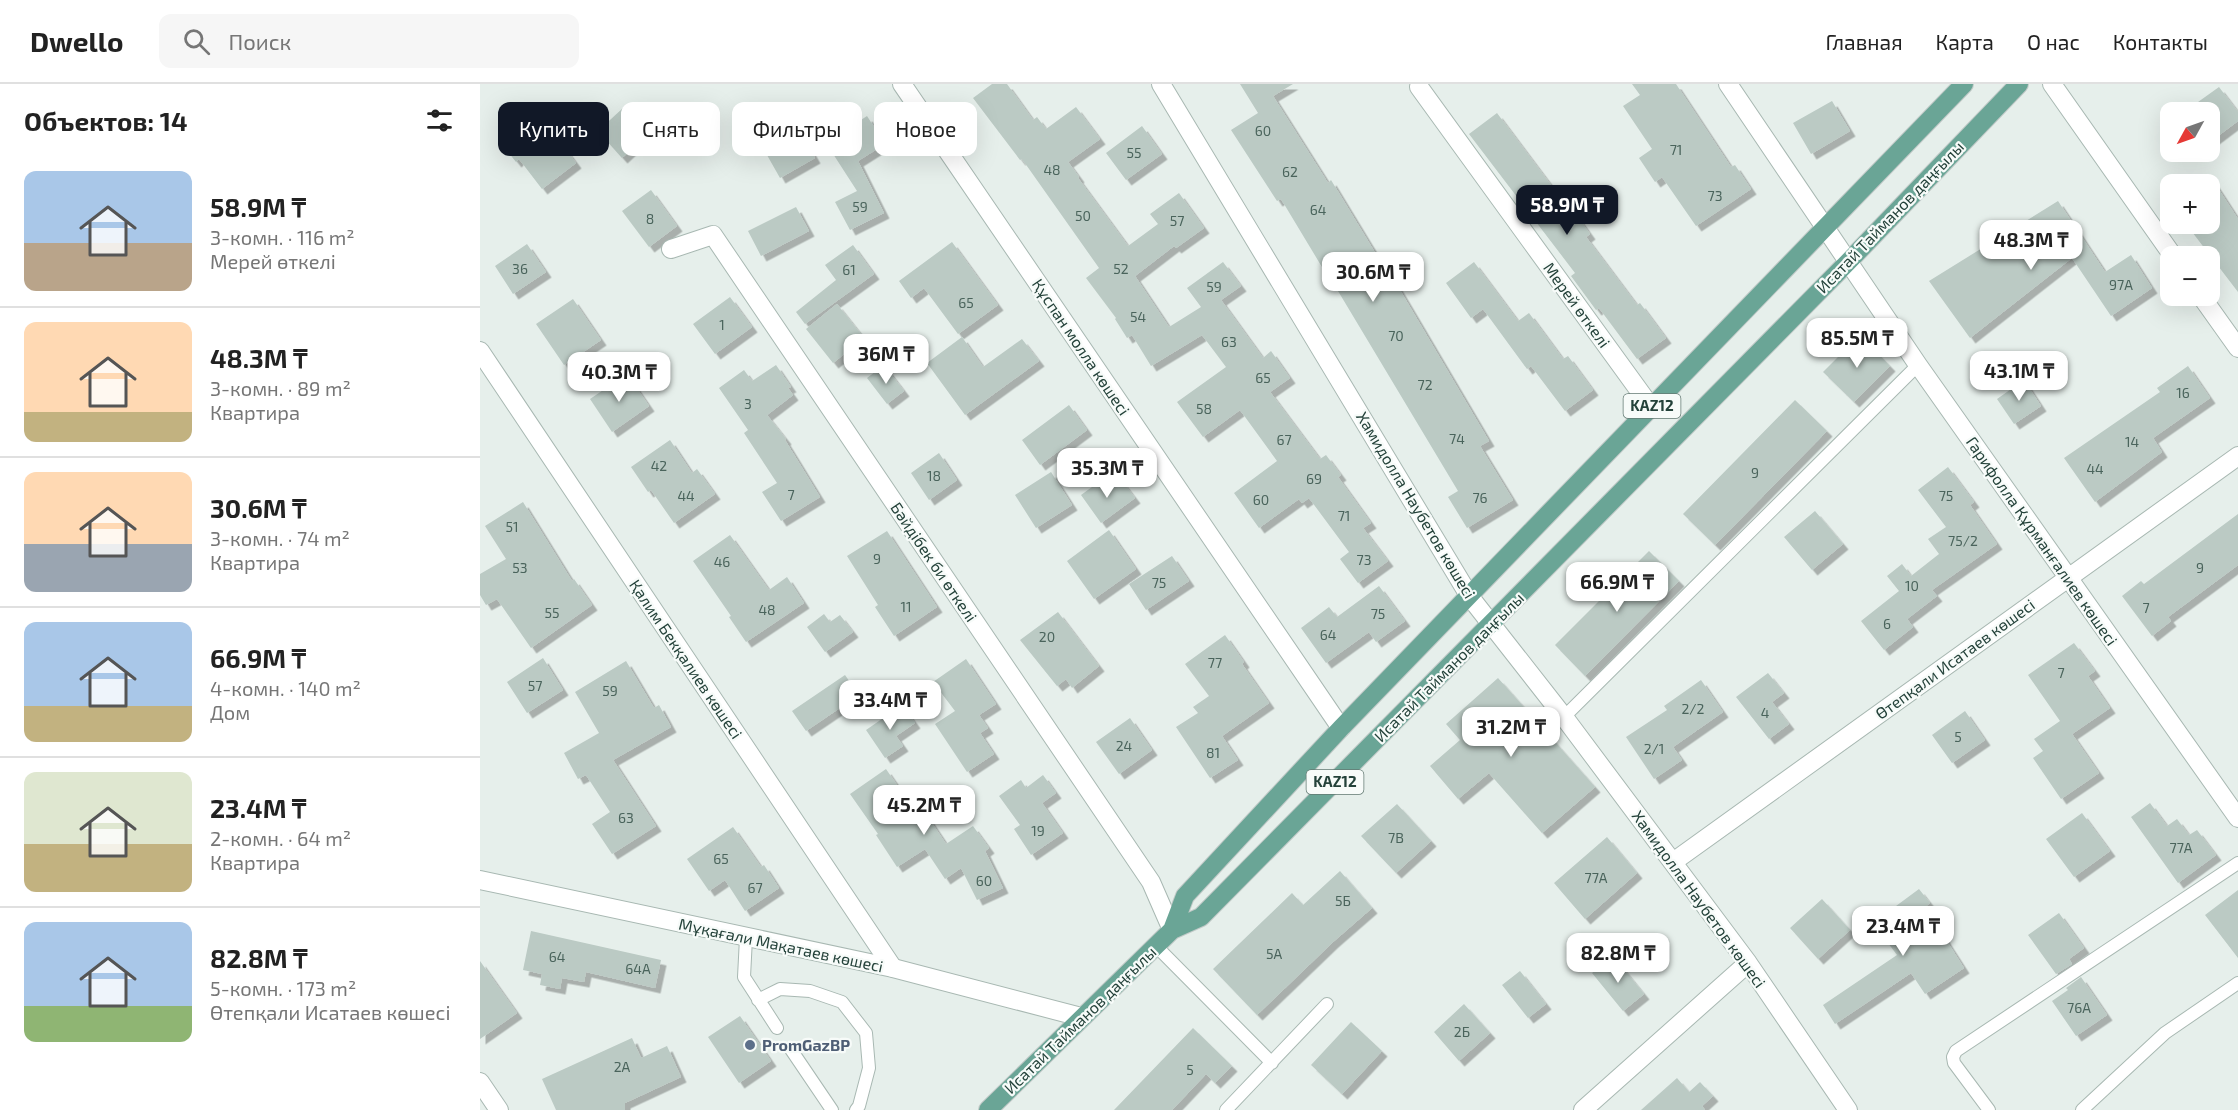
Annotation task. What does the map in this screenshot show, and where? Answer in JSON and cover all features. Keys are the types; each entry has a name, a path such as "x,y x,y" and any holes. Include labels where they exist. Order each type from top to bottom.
{"main road":[{"name":"Исатай Тайманов даңғылы","path":"1172,930 1185,896 1341,728 1964,84"},
{"name":"Исатай Тайманов даңғылы","path":"988,1110 1172,930 1201,917 1848,262 2019,84"}],"street":[{"name":"Құспан молла көшесі","path":"902,84 1341,728"},
{"name":"Хамидолла Наубетов көшесі","path":"1161,84 1470,597 1564,717 1748,963 1848,1110"},
{"name":"Гарифолла Құрманғалиев көшесі","path":"1728,84 1918,365 2238,818"},
{"path":"2052,84 2167,246"},
{"name":"Мерей өткелі","path":"1419,87 1651,407"},
{"name":"Бәйдібек би өткелі","path":"671,249 713,235 1150,882 1172,930"},
{"path":"2208,306 2238,348"},
{"name":"Қалим Бекқалиев көшесі","path":"480,351 893,968"},
{"name":"Өтепқали Исатаев көшесі","path":"1673,862 2238,456"},
{"name":"Мұқағали Мақатаев көшесі","path":"480,880 893,968 1081,1017"},
{"path":"1583,1110 1748,963"},
{"path":"480,1082 499,1110"}],"lane":[{"path":"1564,717 1918,365"},
{"path":"1989,1110 1954,1063 1953,1057 1956,1051 2238,863"},
{"path":"746,938 744,977 777,1028"},
{"path":"1156,946 1272,1063"},
{"path":"2082,1110 2165,1033 2238,983"},
{"path":"758,1000 780,989 810,990 842,1002 866,1033 869,1068 856,1110"},
{"path":"1226,1110 1327,1004"},
{"path":"790,1048 832,1110"}],"building":[{"path":"992,84 1007,84 1033,120 1037,117 1046,129 1076,107 1100,139 1068,162 1128,246 1158,224 1150,214 1179,193 1204,228 1176,248 1174,246 1135,276 1169,327 1201,307 1187,288 1223,262 1241,286 1221,300 1263,358 1271,351 1290,378 1270,392 1320,459 1326,455 1341,475 1338,477 1371,523 1363,528 1388,561 1358,583 1340,559 1349,552 1309,498 1302,503 1299,499 1259,528 1234,493 1277,461 1240,410 1203,437 1177,402 1226,367 1202,335 1151,366 1132,335 1127,338 1116,318 1086,278 1099,268 1022,159 1020,160 973,98"},
{"path":"1240,84 1293,84 1273,96 1328,183 1331,180 1385,269 1387,268 1489,441 1480,446 1513,500 1467,528 1448,497 1458,491 1281,199 1277,201 1231,130 1258,113"},
{"path":"1632,84 1676,84 1731,167 1735,165 1751,189 1696,226 1662,177 1655,182 1639,158 1652,149 1623,106 1640,95"},
{"path":"2219,87 2238,112 2238,121 2220,134 2220,102 2198,102"},
{"path":"1832,101 1850,131 1811,154 1793,123"},
{"path":"621,110 621,156 624,156 622,158 609,143 609,121"},
{"path":"1497,113 1563,201 1565,199 1590,234 1586,237 1637,305 1640,303 1666,338 1637,359 1599,308 1596,310 1571,276 1575,273 1469,134"},
{"path":"867,116 874,127 874,151 858,161 884,213 850,230 835,202 857,191 834,156 862,156 862,119"},
{"path":"1142,126 1162,154 1126,180 1106,153"},
{"path":"511,156 571,156 576,163 542,189 519,159 516,162"},
{"path":"768,156 814,156 815,158 780,178"},
{"path":"651,190 677,226 649,247 622,211"},
{"path":"2220,191 2238,219 2238,292 2220,268 2220,246 2203,246 2194,234 2220,234"},
{"path":"2058,201 2105,272 2131,255 2152,288 2111,316 2072,258 1970,338 1929,281"},
{"path":"796,207 809,231 761,256 748,231"},
{"path":"952,242 998,305 958,334 924,288 911,298 899,281"},
{"path":"527,244 546,272 513,294 495,266"},
{"path":"853,245 874,274 805,324 796,312 836,280 825,265"},
{"path":"1474,262 1518,321 1529,313 1563,359 1568,356 1593,390 1565,411 1531,366 1527,369 1483,309 1471,318 1446,283"},
{"path":"730,297 752,327 715,354 693,324"},
{"path":"573,299 601,340 564,365 536,324"},
{"path":"837,304 864,338 833,363 806,329"},
{"path":"1860,335 1890,366 1854,402 1823,372"},
{"path":"962,337 983,367 1022,339 1039,361 965,415 927,363"},
{"path":"776,365 791,387 788,388 793,395 767,415 786,439 820,497 781,521 762,492 777,483 744,433 748,430 719,388 744,370 752,381"},
{"path":"884,365 904,391 887,404 867,378"},
{"path":"2188,366 2210,398 2153,438 2162,452 2095,502 2064,458 2160,392 2157,388"},
{"path":"627,374 649,406 612,432 590,399"},
{"path":"2024,380 2041,406 2014,424 1997,399"},
{"path":"1795,400 1827,431 1715,545 1683,514"},
{"path":"1069,405 1087,430 1040,465 1022,440"},
{"path":"670,440 692,473 697,469 715,494 674,523 651,490 648,492 631,467"},
{"path":"939,453 957,480 929,500 911,473"},
{"path":"1948,467 1974,502 1970,505 1997,544 1932,590 1937,596 1907,619 1913,627 1884,650 1861,621 1899,591 1887,576 1902,564 1911,576 1939,554 1928,539 1946,527 1918,490"},
{"path":"1051,472 1072,505 1036,528 1015,495"},
{"path":"1103,479 1111,490 1122,481 1135,498 1101,523 1081,495"},
{"path":"523,502 572,581 574,579 592,605 531,648 497,599 486,605 480,595 480,574 506,559 485,526"},
{"path":"1815,511 1843,544 1812,570 1784,537"},
{"path":"2238,514 2238,565 2168,617 2171,621 2152,636 2122,596 2141,581 2144,584"},
{"path":"1109,530 1136,569 1094,599 1067,561"},
{"path":"887,531 937,607 894,636 875,607 878,605 847,556"},
{"path":"730,535 769,590 787,577 804,603 746,642 693,561"},
{"path":"1649,551 1679,581 1585,676 1555,645"},
{"path":"1172,556 1189,581 1146,610 1129,584"},
{"path":"1379,586 1405,621 1376,642 1369,632 1326,663 1301,628 1329,607 1337,617"},
{"path":"1058,612 1099,666 1072,688 1066,679 1057,686 1020,640"},
{"path":"824,614 830,622 840,615 853,632 825,652 807,627"},
{"path":"1225,635 1269,703 1222,736 1238,760 1210,778 1176,727 1198,713 1193,707 1209,696 1185,664"},
{"path":"2074,643 2095,671 2088,676 2110,708 2072,734 2099,773 2061,799 2033,758 2043,751 2034,739 2060,721 2028,675"},
{"path":"543,658 563,690 527,713 507,682"},
{"path":"966,659 996,704 979,715 988,728 980,733 994,754 967,772 935,724 955,711 933,682"},
{"path":"626,661 654,708 659,705 671,727 613,760 656,826 612,854 592,824 610,812 586,775 578,779 564,753 599,733 575,692"},
{"path":"1768,673 1784,693 1772,702 1789,724 1769,739 1736,697"},
{"path":"845,675 859,695 806,731 792,711"},
{"path":"1498,678 1595,787 1542,833 1489,773 1458,799 1430,766 1460,740 1446,724"},
{"path":"1701,680 1723,712 1673,747 1682,760 1654,779 1626,737 1667,710 1664,706"},
{"path":"902,705 915,723 896,736 903,746 885,758 866,730"},
{"path":"1965,711 1985,740 1952,763 1932,735"},
{"path":"1130,718 1152,750 1119,774 1096,742"},
{"path":"886,769 914,810 920,805 946,844 973,826 989,848 985,851 1003,888 977,900 961,868 945,879 925,849 897,867 876,835 878,834 850,794"},
{"path":"1043,775 1056,793 1042,803 1063,833 1031,855 1014,829 1020,825 999,796 1021,780 1026,788"},
{"path":"2150,803 2167,826 2177,819 2189,835 2197,830 2216,855 2178,883 2131,817"},
{"path":"1397,804 1431,841 1396,873 1361,836"},
{"path":"2082,813 2110,851 2074,877 2046,839"},
{"path":"733,827 761,867 764,865 779,888 745,911 725,880 709,891 687,859"},
{"path":"1607,837 1637,873 1585,919 1554,883"},
{"path":"1340,871 1372,908 1257,1015 1213,969 1292,893 1303,905"},
{"path":"1919,889 1930,903 1925,907 1964,968 1925,994 1911,973 1835,1024 1823,1005 1897,955 1873,923"},
{"path":"2238,890 2238,958 2205,915"},
{"path":"1822,899 1850,930 1818,959 1790,928"},
{"path":"2059,913 2084,948 2069,959 2072,964 2056,974 2028,935"},
{"path":"531,931 661,960 655,988 586,972 584,982 562,978 560,989 540,985 542,974 523,970"},
{"path":"1613,956 1644,994 1623,1011 1592,973"},
{"path":"480,961 517,1013 480,1039"},
{"path":"1520,971 1546,1004 1528,1018 1502,985"},
{"path":"2081,977 2107,1015 2076,1036 2052,1001"},
{"path":"1464,1004 1490,1033 1459,1061 1434,1032"},
{"path":"740,1016 771,1061 739,1083 708,1037"},
{"path":"1351,1022 1382,1051 1342,1094 1311,1065"},
{"path":"1193,1028 1232,1066 1215,1083 1206,1074 1172,1110 1114,1110"},
{"path":"632,1038 641,1058 667,1046 681,1077 625,1103 625,1110 556,1110 542,1079"},
{"path":"1677,1078 1689,1092 1700,1082 1713,1096 1702,1106 1705,1110 1641,1110"}],"place":[{"name":"PromGazBP","path":"750,1045"}]}
